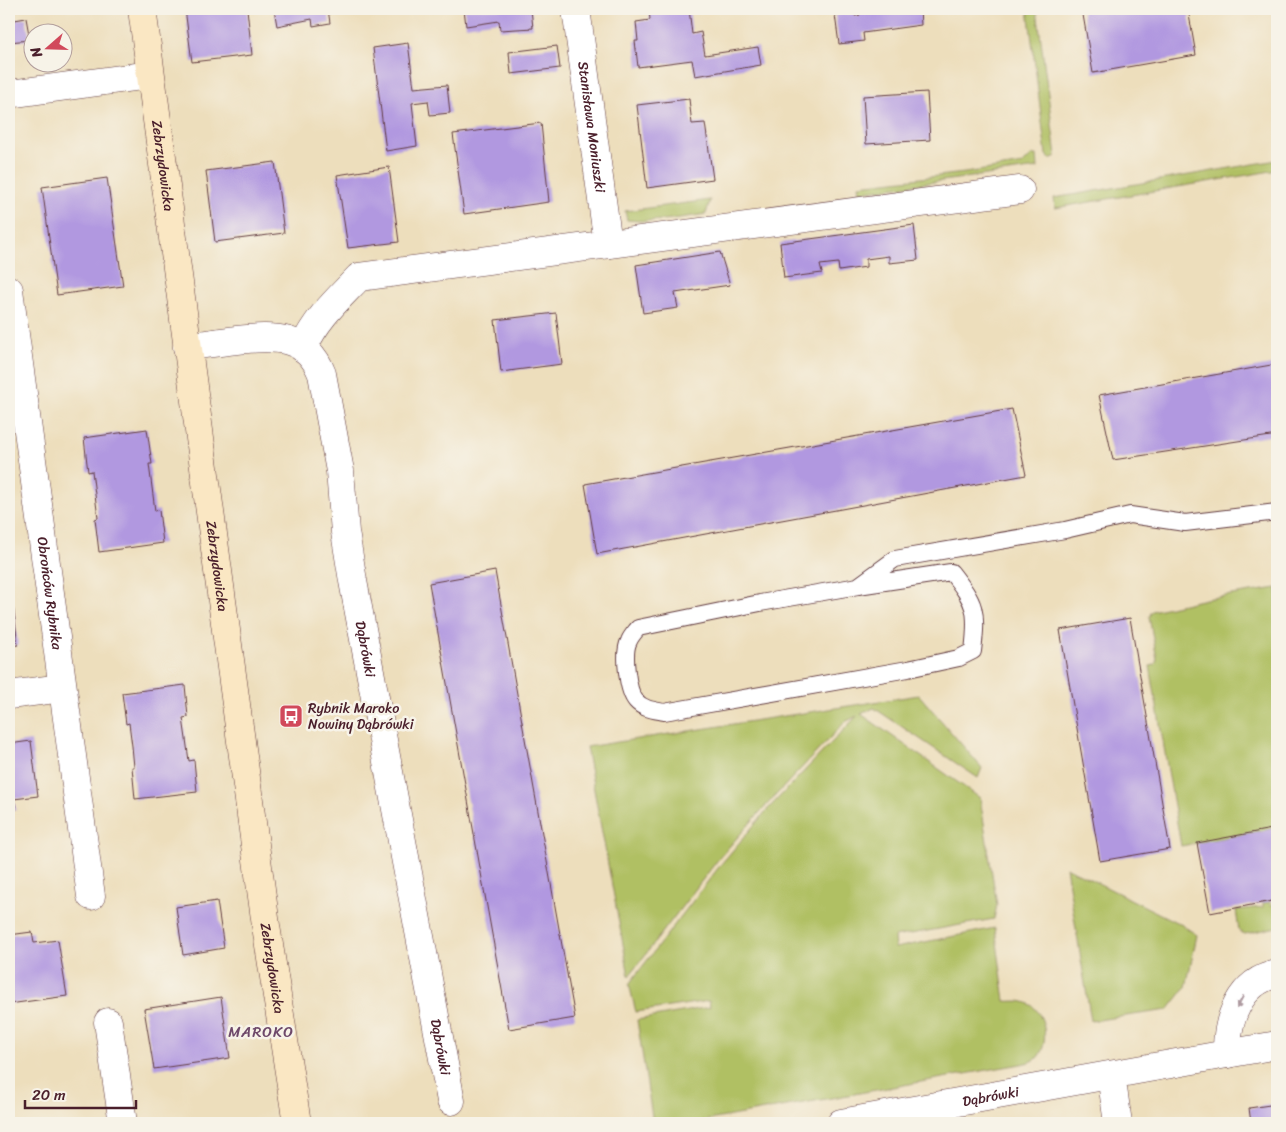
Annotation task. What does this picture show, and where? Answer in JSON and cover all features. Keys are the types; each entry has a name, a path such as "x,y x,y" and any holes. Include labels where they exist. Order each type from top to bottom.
{"street":[{"name":"Zebrzydowicka","path":"142,9 268,936 297,1123"},
{"name":"Stanisława Moniuszki","path":"576,9 608,244"},
{"path":"9,94 150,75"},
{"path":"303,348 312,329 320,318 359,277 1020,190"},
{"name":"Obrońców Rybnika","path":"9,300 91,896"},
{"name":"Dąbrówki","path":"187,346 272,337 291,341 310,352 319,366 340,471 346,542 451,1101"},
{"path":"9,695 62,688"},
{"path":"1227,1054 1226,1037 1229,1023 1242,997 1256,982 1277,974"},
{"path":"108,1022 123,1123"},
{"name":"Dąbrówki","path":"841,1123 1277,1046"},
{"path":"1111,1074 1118,1123"}],"lane":[{"path":"858,586 951,572 967,592 975,609 974,650 958,658 908,669 664,712 648,709 635,700 626,662 628,642 638,628 760,603 858,586 895,559 1065,530 1130,515 1185,523 1277,512"}],"green space":[{"path":"1028,9 1037,9 1056,156 1050,159 1046,155"},
{"path":"1032,155 1037,155 1038,168 860,192 859,185 965,173 1023,164"},
{"path":"1277,160 1277,170 1055,208 1054,198"},
{"path":"710,200 706,214 676,218 647,221 627,220 625,211"},
{"path":"1277,588 1277,828 1181,846 1150,666 1155,665 1157,659 1149,617 1152,611 1206,599"},
{"path":"919,695 982,768 978,778 874,708 861,714 980,798 997,905 994,919 894,937 895,948 995,928 1005,1001 1024,1002 1031,1005 1037,1011 1044,1027 1045,1036 1041,1053 1036,1059 1021,1064 692,1123 653,1123 637,1020 710,1007 709,1001 636,1012 629,984 722,863 766,811 857,716 845,722 720,857 629,976 586,747"},
{"path":"1066,867 1182,925 1197,935 1186,987 1168,1010 1091,1021"},
{"path":"1277,900 1277,927 1245,934 1239,931 1236,910 1263,907 1263,903 1270,902 1271,905"}],"building":[{"path":"185,9 247,9 252,55 192,62"},
{"path":"274,9 328,9 330,23 313,26 312,19 277,26"},
{"path":"464,9 531,9 533,28 500,30 499,21 466,26"},
{"path":"649,9 689,9 692,34 701,32 705,55 758,47 761,65 695,76 692,60 638,67 635,41 638,41 636,22 650,20"},
{"path":"859,9 920,9 921,25 863,33 864,41 839,44 835,15 854,13 855,16 860,15"},
{"path":"1082,9 1188,9 1196,55 1093,73"},
{"path":"26,18 27,22 22,22 22,41 9,42 9,21"},
{"path":"408,43 414,88 447,85 450,113 430,115 428,101 412,103 417,146 386,151 373,48"},
{"path":"557,46 560,68 511,74 509,52"},
{"path":"927,92 930,140 866,144 863,96"},
{"path":"689,99 692,124 705,123 713,179 647,188 637,105"},
{"path":"541,123 549,202 464,214 453,134"},
{"path":"275,162 284,233 215,242 206,171"},
{"path":"389,167 399,242 348,248 337,175"},
{"path":"107,178 123,286 57,295 42,187"},
{"path":"914,225 918,260 889,263 889,256 866,259 866,267 839,271 838,263 820,265 822,273 784,278 780,243"},
{"path":"720,252 730,285 675,293 678,308 643,313 636,265"},
{"path":"556,313 562,364 501,372 495,320"},
{"path":"1277,364 1277,435 1113,460 1099,395"},
{"path":"1012,409 1026,475 597,554 585,484"},
{"path":"147,429 152,464 149,464 155,511 159,510 163,543 99,552 95,519 98,518 92,471 88,472 84,438"},
{"path":"495,571 575,1018 509,1029 429,583"},
{"path":"11,588 18,645 9,646 9,589"},
{"path":"1130,618 1170,849 1100,861 1060,630"},
{"path":"185,685 188,717 183,718 189,761 194,760 197,792 135,799 132,746 129,723 126,724 122,693"},
{"path":"31,741 38,796 14,799 16,810 9,811 9,744"},
{"path":"1277,828 1277,900 1210,913 1197,843"},
{"path":"9,863 12,875 9,876"},
{"path":"217,901 224,948 183,955 176,907"},
{"path":"32,932 34,943 58,940 67,996 9,1004 9,935"},
{"path":"221,997 230,1058 154,1069 144,1009"},
{"path":"1277,1104 1277,1123 1251,1123 1249,1108"}],"place":[{"name":"Rybnik Maroko Nowiny Dąbrówki","path":"291,716"}],"district":[{"name":"MAROKO","path":"261,1032"}]}
